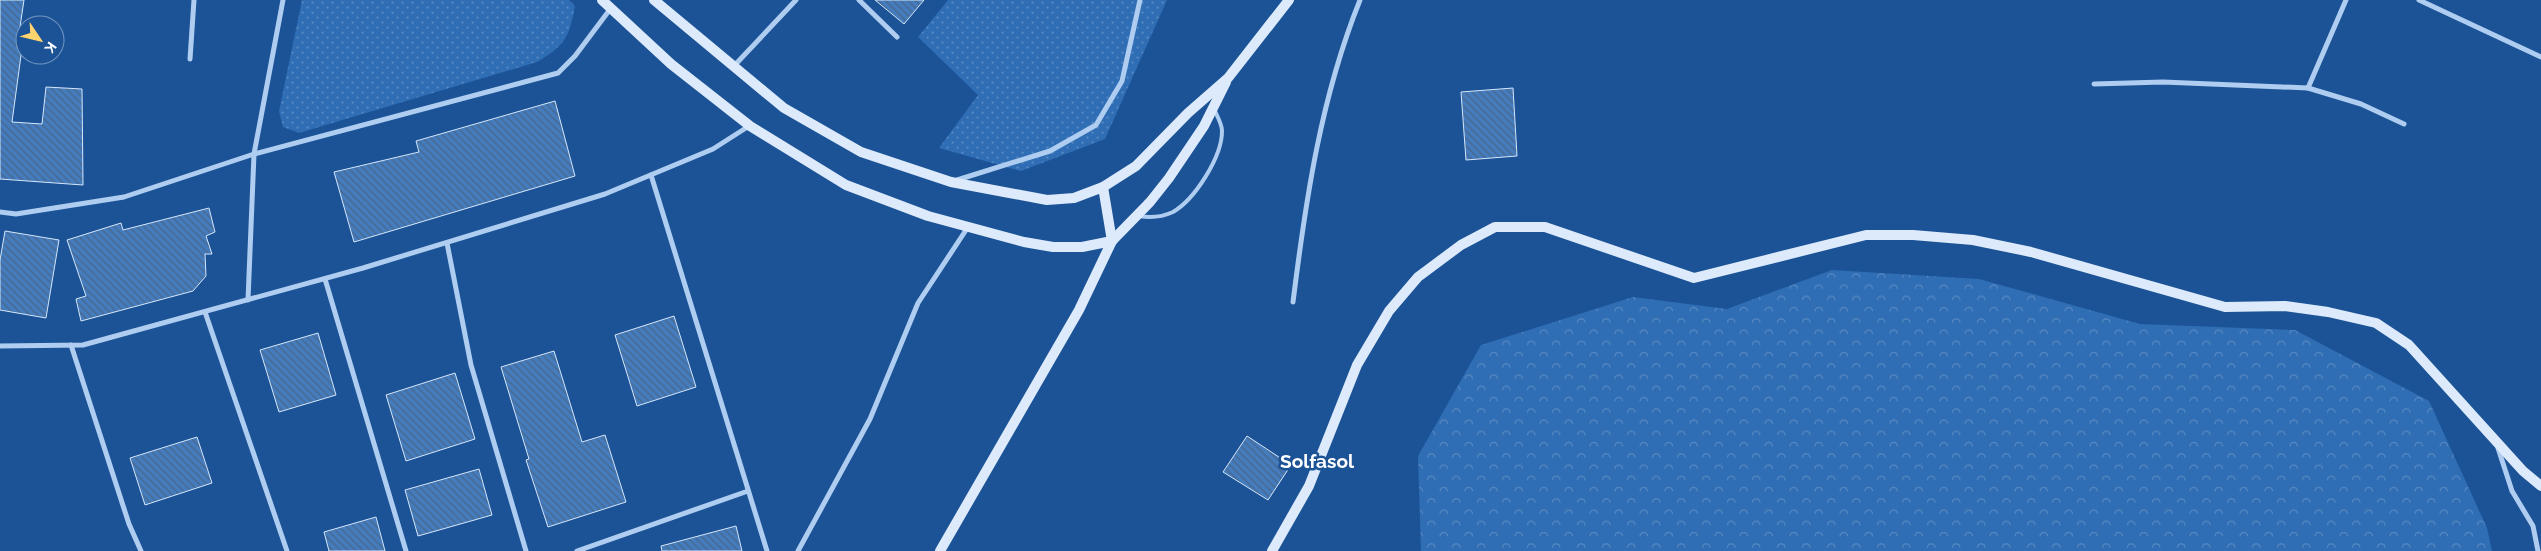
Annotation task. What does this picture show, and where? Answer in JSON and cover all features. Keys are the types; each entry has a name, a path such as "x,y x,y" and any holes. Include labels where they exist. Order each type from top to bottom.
{"street":[{"path":"190,59 194,0"},
{"path":"248,300 254,154 283,0"},
{"path":"602,0 671,64 750,126 846,185 928,216 1053,247 1082,247 1112,241"},
{"path":"654,0 733,68 784,108 861,152 951,182 1047,200 1074,198 1103,187 1136,166 1188,113 1228,78 1290,0"},
{"path":"733,68 796,0"},
{"path":"859,0 897,37"},
{"path":"951,182 1050,151 1096,125 1122,81 1140,0"},
{"path":"1293,302 1300,241 1322,119 1328,93 1360,0"},
{"path":"2308,88 2346,0"},
{"path":"2419,0 2541,57"},
{"path":"0,212 16,214 124,197 254,154 558,73 575,56 610,8"},
{"path":"942,550 1079,310 1112,241 1169,178 1204,126 1228,78"},
{"path":"2094,84 2163,82 2308,88 2361,104 2404,124"},
{"path":"0,346 83,345 248,300 448,242 606,194 712,149 750,126"},
{"path":"651,175 767,551"},
{"path":"1103,187 1112,241"},
{"path":"798,551 870,419 918,302 968,227"},
{"path":"1272,551 1309,486 1357,365 1389,311 1418,278 1461,245 1495,227 1545,227 1694,278 1866,235 1913,235 1973,240 2050,257 2225,307 2285,306 2328,312 2376,323 2409,345 2523,471 2541,486"},
{"path":"448,242 471,365 526,551"},
{"path":"325,278 406,551"},
{"path":"205,312 287,551"},
{"path":"72,346 129,524 141,551"},
{"path":"2495,438 2512,491 2533,526 2538,551"},
{"path":"577,551 748,491"}],"lane":[{"path":"1136,216 1158,216 1173,211 1196,189 1214,161 1221,142 1222,129 1213,108"}],"green space":[{"path":"302,0 569,0 575,6 568,33 564,40 554,51 537,62 299,133 283,127 279,111"},
{"path":"948,0 1167,0 1105,139 1021,171 939,148 978,95 918,37"},
{"path":"1832,270 1979,279 2140,324 2295,330 2429,401 2487,528 2492,551 1421,551 1418,456 1481,345 1633,297 1727,309"}],"building":[{"path":"0,0 24,0 22,15 15,15 15,65 20,65 12,122 42,124 46,87 82,89 83,185 0,179"},
{"path":"875,0 924,0 904,24"},
{"path":"1513,88 1517,156 1466,160 1461,92"},
{"path":"555,101 575,176 354,242 334,172 419,152 416,141"},
{"path":"209,208 215,232 206,236 212,254 205,254 206,276 193,291 81,321 76,299 86,296 67,240 121,223 123,230"},
{"path":"5,231 59,240 46,318 0,310 0,260"},
{"path":"674,316 696,387 637,406 615,335"},
{"path":"318,333 336,395 279,412 260,350"},
{"path":"554,351 582,442 605,435 626,502 548,527 526,460 529,459 501,367"},
{"path":"455,373 475,439 406,461 386,395"},
{"path":"1247,436 1291,465 1268,500 1223,472"},
{"path":"197,437 212,483 145,505 130,458"},
{"path":"479,469 492,515 418,536 405,490"},
{"path":"376,517 385,551 329,551 324,532"},
{"path":"736,526 742,551 662,551 661,546"}],"district":[{"name":"Solfasol","path":"1317,461"}]}
